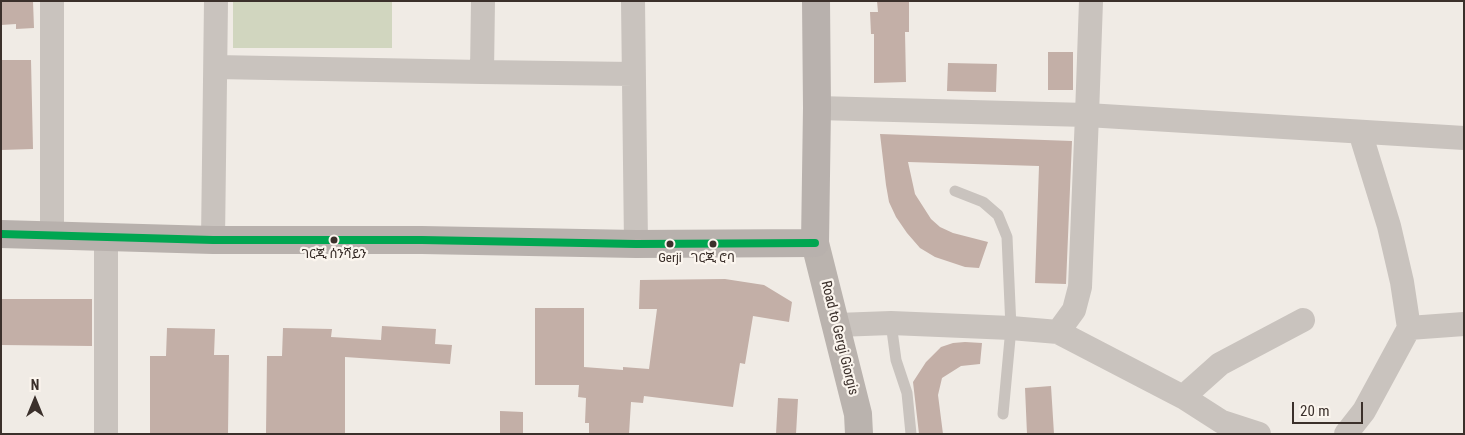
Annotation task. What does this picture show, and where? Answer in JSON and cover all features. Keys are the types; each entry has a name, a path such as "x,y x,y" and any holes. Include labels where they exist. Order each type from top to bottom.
{"main road":[{"path":"1,234 213,240 422,240 636,244 815,243 816,1"},
{"name":"Road to Gergi Giorgis","path":"815,243 858,414 859,434"}],"street":[{"path":"52,1 52,235"},
{"path":"213,240 216,1"},
{"path":"482,72 483,1"},
{"path":"633,1 636,244"},
{"path":"1058,332 1074,310 1080,286 1091,1"},
{"path":"216,67 633,74"},
{"path":"817,108 1087,115 1464,138"},
{"path":"1346,434 1364,411 1409,328 1402,282 1389,226 1360,132"},
{"path":"106,237 106,434"},
{"path":"1183,396 1220,364 1303,320"},
{"path":"836,325 891,322 1058,332 1183,396 1215,428 1258,434"},
{"path":"1409,328 1464,324"}],"lane":[{"path":"955,191 983,202 998,215 1007,237 1011,328 1003,414"},
{"path":"891,322 896,360 907,393 911,434"}],"green space":[{"path":"233,1 392,1 392,48 233,48"}],"building":[{"path":"1,1 33,1 34,28 16,29 16,24 1,25"},
{"path":"877,1 909,1 909,32 905,32 906,82 874,83 874,34 871,34 870,12 878,12"},
{"path":"1048,52 1073,52 1073,90 1048,90"},
{"path":"1,60 31,60 33,149 1,150"},
{"path":"948,63 997,64 996,92 947,91"},
{"path":"880,134 1072,141 1066,284 1035,283 1039,166 908,162 915,194 931,219 940,227 953,233 988,242 979,268 965,267 935,257 920,248 896,217 889,202"},
{"path":"725,279 764,285 792,302 789,322 753,316 745,364 740,363 733,407 644,396 643,403 631,402 629,434 589,434 589,423 585,423 586,398 578,397 579,385 535,385 535,308 584,308 584,367 623,370 623,367 649,369 657,309 639,309 640,280"},
{"path":"1,299 92,299 92,346 1,345"},
{"path":"382,326 436,329 435,344 452,345 450,364 345,357 345,434 266,434 267,356 282,356 283,328 332,329 331,337 381,340"},
{"path":"167,328 215,329 214,355 229,355 228,434 150,434 150,356 166,356"},
{"path":"965,342 982,343 980,364 961,366 942,378 938,395 943,434 919,434 913,382 926,362 941,347"},
{"path":"1051,386 1054,434 1027,434 1025,388"},
{"path":"778,398 798,399 796,434 776,434"},
{"path":"500,411 523,412 523,434 500,434"}],"transit line":[{"path":"1,234 213,240 422,240 636,244 815,243"}],"place":[{"name":"ገርጂ ሰንሻይን","path":"334,240"},
{"name":"Gerji","path":"670,244"},
{"name":"ገርጂ ሮባ","path":"713,244"}]}
